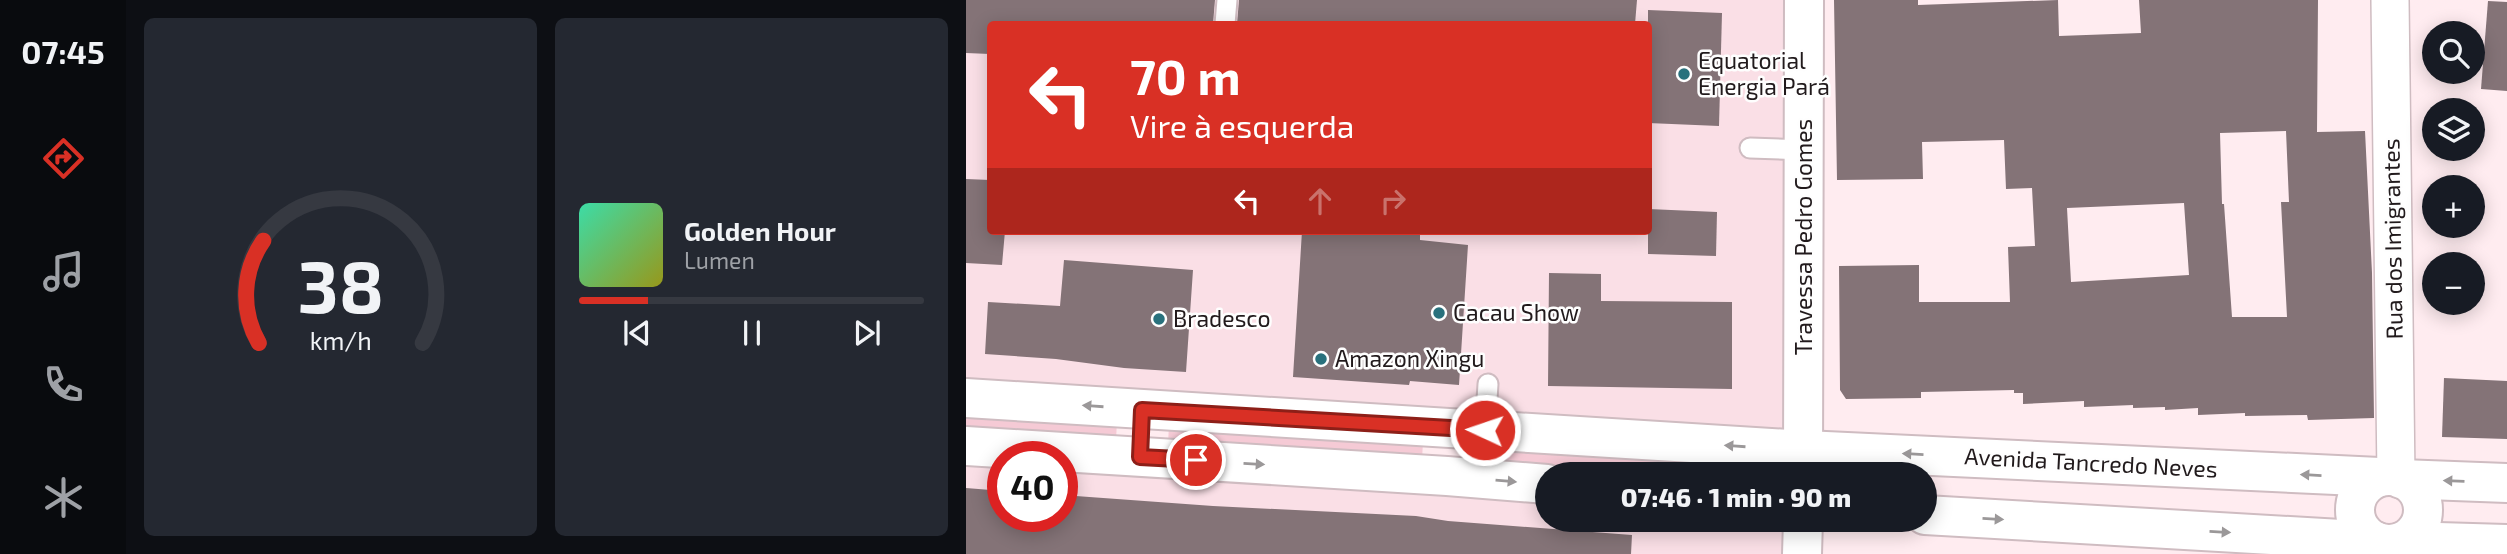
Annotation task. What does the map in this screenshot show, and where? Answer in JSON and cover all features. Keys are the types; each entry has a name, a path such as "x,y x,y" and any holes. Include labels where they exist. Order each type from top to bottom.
{"street":[{"name":"Travessa Pedro Gomes","path":"1803,462 1804,0"},
{"name":"Rua dos Imigrantes","path":"2390,0 2392,478"},
{"name":"Avenida Tancredo Neves","path":"966,398 1468,429 1803,462"},
{"path":"1140,457 1142,410"},
{"path":"1447,476 1468,429"},
{"path":"966,446 1535,483"},
{"name":"Avenida Tancredo Neves","path":"1937,466 2507,483"},
{"path":"2392,478 2411,484 2422,503 2423,515 2413,534 2385,545 2360,528 2355,508 2362,489 2392,478"},
{"path":"1937,516 2385,545 2507,544"},
{"path":"1802,554 1803,532"}],"lane":[{"path":"1225,21 1227,0"},
{"path":"1750,148 1804,150"},
{"path":"1468,429 1488,384"}],"shaded area":[{"path":"966,0 1797,0 1796,440 966,391"},
{"path":"966,413 1117,422 1116,439 966,430"},
{"path":"1169,426 1423,442 1422,459 1168,443"},
{"path":"1480,446 1726,462 1535,462 1535,467 1479,463"},
{"path":"966,455 987,457 987,532 1078,532 1078,464 1535,498 1535,532 1793,532 1793,554 966,554"}],"building":[{"path":"966,0 1215,0 1213,21 987,21 987,54 966,53"},
{"path":"1239,0 1637,0 1635,21 1237,21"},
{"path":"1834,0 1918,0 1918,5 2058,0 2059,36 2141,33 2139,0 2318,0 2317,132 2365,131 2372,273 2374,418 2308,420 2307,415 2198,415 2198,408 2165,410 2165,407 2133,408 2133,405 2084,407 2084,401 2023,404 2023,393 2014,393 2014,390 1921,392 1921,398 1846,399 1840,390 1839,266 1919,265 1919,302 2010,302 2008,247 2035,246 2032,188 2006,189 2004,140 1922,142 1923,179 1837,180","holes":["2286,131 2289,202 2281,202 2287,317 2232,317 2222,204 2220,133","2184,203 2189,275 2071,282 2067,208"]},
{"path":"2488,1 2507,2 2507,91 2481,89 2481,84 2485,84"},
{"name":"Equatorial Energia Pará","path":"1648,10 1722,13 1719,126 1652,123 1652,21 1648,21"},
{"path":"966,179 987,180 987,235 1005,235 1002,265 966,263"},
{"path":"1652,209 1717,212 1716,256 1648,254 1648,235 1652,235"},
{"path":"1302,235 1420,235 1420,240 1468,245 1459,385 1410,381 1409,385 1293,377"},
{"path":"1064,260 1193,270 1186,372 985,354 988,302 1060,306"},
{"path":"1549,273 1601,274 1601,301 1732,302 1732,389 1548,386"},
{"path":"2444,378 2507,381 2507,439 2442,437"},
{"path":"966,488 987,490 987,532 1078,532 1078,496 1416,516 1535,528 1535,532 1632,535 1631,554 966,554"}],"place":[{"name":"Equatorial Energia Pará","path":"1684,74"},
{"name":"Cacau Show","path":"1439,313"},
{"name":"Bradesco","path":"1159,319"},
{"name":"Amazon Xingu","path":"1321,359"}],"route":[{"path":"1196,460 1140,457 1142,410 1485,430"}]}
